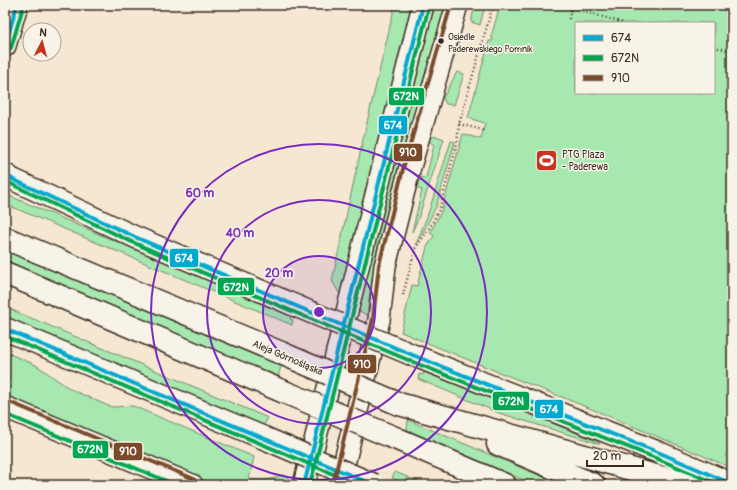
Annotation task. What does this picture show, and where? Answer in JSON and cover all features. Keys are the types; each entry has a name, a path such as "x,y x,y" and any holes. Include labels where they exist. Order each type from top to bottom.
{"main road":[{"name":"Aleja Górnośląska","path":"5,238 399,404 514,450 594,485"},
{"path":"5,273 505,485"},
{"path":"5,329 374,485"},
{"path":"399,404 688,485"}],"street":[{"path":"5,46 17,5"},
{"path":"304,485 424,5"},
{"path":"339,485 378,320 385,266 410,166 457,5"},
{"path":"5,174 12,179 135,237 296,306 415,356 660,453 732,484"},
{"path":"5,407 192,485"}],"path":[{"path":"414,251 438,210 457,144 459,124 493,5"},
{"path":"569,19 572,7 621,22"},
{"path":"715,47 732,51"},
{"path":"459,124 483,130"}],"green space":[{"path":"395,5 413,5 341,296 332,281 364,135"},
{"path":"434,5 446,5 402,155 385,220 374,264 367,315 357,310"},
{"path":"475,5 485,5 480,25 471,22"},
{"path":"500,5 732,5 732,468 594,410 401,332 412,285 417,286 427,247 434,236 430,233 441,212 463,134 481,139 485,123 468,118 489,41 492,41 493,38 491,37"},
{"path":"457,72 464,74 454,105 446,104 443,98"},
{"path":"436,136 444,139 419,216 412,232 422,190 416,188 419,177 426,178 434,145 428,140 429,138"},
{"path":"451,141 455,142 436,207 416,244 428,214"},
{"path":"5,194 291,316 290,319 293,320 292,325 5,204"},
{"path":"5,250 281,366 278,377 5,261"},
{"path":"5,307 268,418 263,426 5,317"},
{"path":"5,352 36,365 70,389 106,405 112,407 133,406 254,457 249,479 266,480 283,475 289,478 288,484 216,485 5,397"},
{"path":"424,372 599,442 600,444 499,413 418,379 419,374 423,375"},
{"path":"408,420 562,485 535,485 407,430"},
{"path":"395,472 427,485 402,485 396,483 397,480 392,478"}],"transit line":[{"name":"674","path":"5,46 17,5"},
{"name":"674","path":"304,485 423,5"},
{"name":"910","path":"333,484 373,319 379,265 404,165 451,5"},
{"name":"672N","path":"310,485 429,6"},
{"name":"672N","path":"11,48 23,7"},
{"name":"674","path":"5,174 12,179 135,237 296,306 415,356 660,453 732,484"},
{"name":"672N","path":"5,181 132,242 294,312 413,362 658,459 719,485"},
{"name":"674","path":"5,329 374,485"},
{"name":"672N","path":"5,336 359,485"},
{"name":"910","path":"7,401 194,479"},
{"name":"672N","path":"5,414 176,485"}],"place":[{"name":"Osiedle Paderewskiego Pomnik","path":"441,41"},
{"name":"PTG Plaza - Paderewa","path":"546,160"}]}
